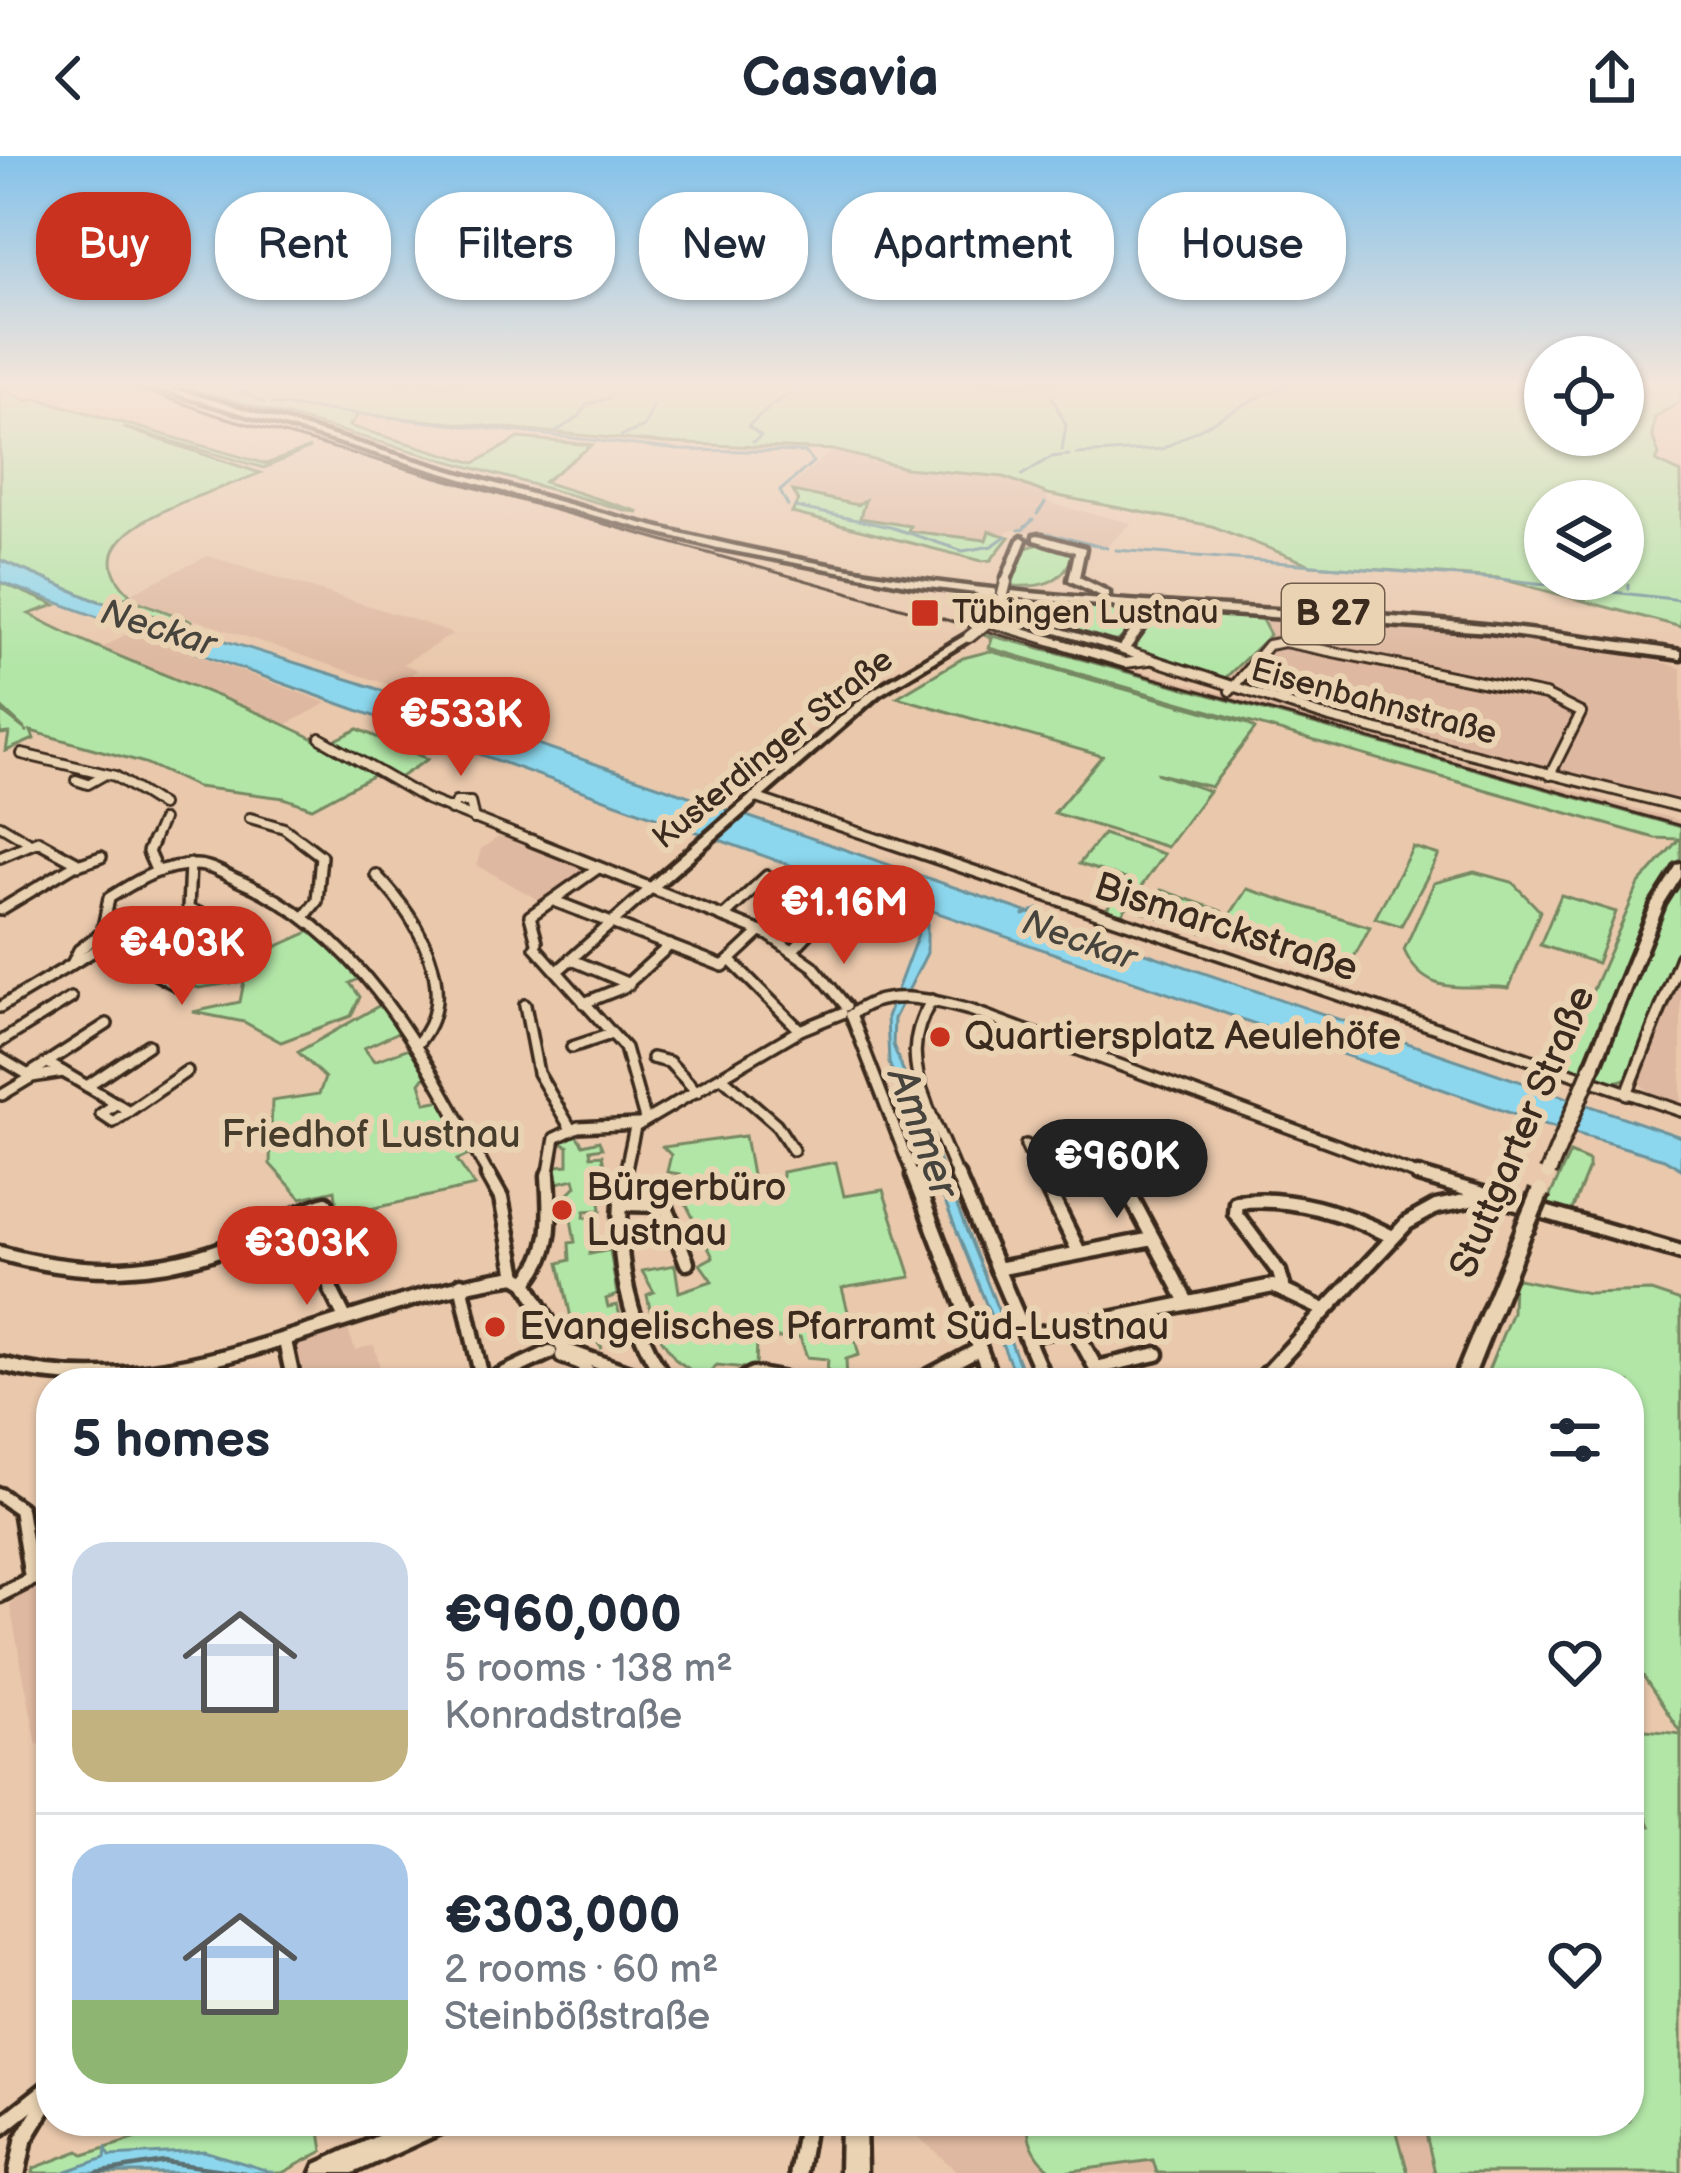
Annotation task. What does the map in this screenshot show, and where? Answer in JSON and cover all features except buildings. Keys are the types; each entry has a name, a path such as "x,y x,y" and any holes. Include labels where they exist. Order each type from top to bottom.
{"highway":[{"name":"B 27","path":"487,478 746,550 914,582 1084,600 1427,620 1681,656"},
{"name":"B 27","path":"499,478 711,537 994,606 1157,601 1454,619 1681,656"},
{"path":"994,606 1058,581 1075,550 1028,542"},
{"path":"1028,542 1083,552 1072,574 1087,589 1157,601"},
{"path":"1084,600 1130,621 1130,635 1117,648"},
{"path":"1117,648 1149,616 1194,607"}],"street":[{"path":"1028,542 994,606 979,597 966,615 1125,663 1148,660"},
{"name":"Eisenbahnstraße","path":"994,606 1226,689 1681,807"},
{"name":"Kusterdinger Straße","path":"650,889 886,684 969,637 994,606"},
{"path":"1226,689 1268,646 1284,642 1559,699 1581,713 1550,775"},
{"path":"320,738 376,774 451,810 760,932 793,950 849,1011 987,1368"},
{"path":"22,754 92,770 147,791 161,806"},
{"path":"92,770 76,780 88,784 104,775"},
{"name":"Bismarckstraße","path":"750,801 1681,1111"},
{"path":"250,818 284,828 321,856 317,901 304,917"},
{"path":"156,870 148,852 162,820"},
{"path":"0,825 27,841 74,856 78,865"},
{"path":"0,857 27,841"},
{"path":"0,910 101,856"},
{"path":"190,864 188,909 203,915 203,938"},
{"path":"0,1007 69,968 101,939 109,898 156,870 208,866 258,888 304,917 358,967 417,1044 501,1198 521,1279 557,1351 584,1368"},
{"path":"598,868 557,902 530,916 536,945 629,1054 641,1122 624,1204 621,1249 629,1306 642,1347 657,1368"},
{"name":"Stuttgarter Straße","path":"1468,1368 1657,912 1681,868"},
{"path":"376,875 406,905 440,994 438,1020 417,1044"},
{"path":"723,917 767,876"},
{"name":"Stuttgarter Straße","path":"1657,912 1681,884"},
{"path":"561,968 650,889"},
{"path":"557,902 723,966 733,963 760,932"},
{"path":"793,950 838,903"},
{"path":"101,939 166,979"},
{"path":"584,1003 629,984 670,945"},
{"path":"1627,1094 1681,958"},
{"path":"570,959 629,984"},
{"path":"733,963 800,1030"},
{"path":"0,1042 71,998"},
{"path":"172,1368 285,1341 461,1284 521,1279 542,1269 552,1246 547,1157 555,1138 571,1129 641,1122 800,1030 874,1004 914,999 986,1014 1483,1198 1681,1252"},
{"path":"932,1000 912,1044 915,1075 1040,1368"},
{"path":"525,1005 538,1073 571,1129"},
{"path":"2,1095 107,1024"},
{"path":"572,1047 611,1034"},
{"path":"87,1086 148,1045"},
{"path":"0,1058 30,1076 63,1072"},
{"path":"652,1058 669,1063 697,1091"},
{"path":"48,1063 129,1111"},
{"path":"117,1103 101,1114 112,1122 187,1071"},
{"path":"723,1078 776,1124 793,1150"},
{"path":"1027,1144 1079,1252"},
{"path":"1123,1182 1187,1302"},
{"path":"1272,1368 1393,1237 1426,1211 1483,1198"},
{"path":"1283,1286 1279,1272 1235,1213 1236,1202 1253,1200 1347,1215 1393,1237"},
{"path":"0,1253 102,1275 139,1271 198,1258 329,1204 331,1290 345,1318"},
{"path":"624,1204 665,1205 675,1243 687,1263"},
{"path":"997,1269 1153,1239"},
{"path":"461,1284 480,1368"},
{"path":"1026,1336 1283,1286 1324,1310"},
{"path":"1073,1326 1096,1368 1157,1354"},
{"path":"285,1341 291,1368"},
{"path":"944,1368 980,1349"},
{"path":"518,1368 557,1351 610,1368"},
{"path":"0,1364 36,1372"},
{"path":"0,1495 20,1509 31,1578"},
{"path":"0,1595 36,1576"},
{"path":"0,2127 36,2101"},
{"path":"17,2173 25,2138 36,2118"},
{"path":"325,2173 405,2136"},
{"path":"798,2173 804,2136"},
{"path":"853,2136 853,2173"}],"shaded area":[{"path":"800,478 1001,478 1041,488 1051,504 1132,523 1106,547 1014,530 1005,533 1009,537 991,560 843,515 856,505 788,488"},
{"path":"208,556 453,634 403,664 418,670 392,686 125,596"},
{"path":"1259,614 1549,638 1603,645 1681,668 1681,803 1477,757 1217,683 1265,639"},
{"path":"986,628 1681,821 1681,827 982,632"},
{"path":"132,631 327,703 287,724 102,648"},
{"path":"500,836 592,871 544,903 477,865 481,849"},
{"path":"1681,969 1681,1107 1650,1094 1636,1078"},
{"path":"345,1321 355,1350 374,1345 380,1368 297,1368 291,1344"},
{"path":"36,1585 36,1740 10,1606"},
{"path":"918,2136 1426,2136 1435,2173 959,2173"}],"green space":[{"path":"0,478 247,478 150,517 114,551 114,571 130,594 126,597 191,621 185,624 92,599 0,560"},
{"path":"510,478 549,478 544,482 639,512"},
{"path":"1007,478 1681,478 1681,627 1580,600 1644,600 1644,480 1524,480 1524,585 1498,578 1311,565 1212,526 1048,494"},
{"path":"793,491 857,505 865,500 860,518 910,526 908,531 986,540 989,531 1009,537 991,560 982,561 792,513 798,500"},
{"path":"1043,543 1074,552 1064,571 1042,584 1011,586 1022,549"},
{"path":"0,582 55,605 29,614 72,636 292,728 376,774 312,808 284,798 197,787 145,763 31,731 34,739 6,751 9,733 0,734 0,710 28,732 0,706"},
{"path":"1008,596 1094,603 1123,617 1131,628 1118,641 1107,641 1006,613"},
{"path":"1177,610 1259,614 1270,635 1223,680 1136,651 1133,643 1149,618"},
{"path":"980,633 1681,827 1681,949 1628,1077 1612,1082 1593,1080 1562,1061 1639,884 1679,839 1655,838 989,648 992,639"},
{"path":"990,651 1255,729 1211,787 1156,773 1209,791 1167,847 1054,813 1102,756 897,697 963,658"},
{"path":"358,729 428,759 396,780 334,741"},
{"path":"1103,834 1164,854 1117,921 1102,916 1126,879 1079,864"},
{"path":"1413,847 1439,855 1401,926 1375,918"},
{"path":"1474,872 1512,882 1540,911 1509,988 1437,983 1414,966 1404,950 1434,883"},
{"path":"1247,889 1370,927 1345,974 1218,933"},
{"path":"1161,890 1221,911 1205,933 1144,912"},
{"path":"1561,895 1616,912 1597,963 1540,945"},
{"path":"318,928 365,976 350,983 360,997 351,1016 281,1042 244,1022 193,1012 240,1002 244,981 199,988 184,984 191,974 238,964"},
{"name":"Friedhof Lustnau","path":"382,1004 401,1031 364,1048 374,1061 412,1047 426,1075 420,1083 426,1103 442,1100 469,1155 457,1160 475,1186 338,1216 335,1190 301,1198 270,1164 272,1101 319,1094 325,1078 298,1052"},
{"path":"574,1132 583,1145 599,1141 602,1148 590,1150 591,1156 602,1155 609,1192 599,1193 601,1210 585,1211 584,1217 596,1219 590,1254 610,1250 617,1295 606,1299 608,1307 617,1305 627,1340 618,1343 613,1330 598,1335 602,1349 584,1323 571,1329 567,1324 572,1322 559,1263 570,1260 569,1243 575,1242 567,1195 576,1186 574,1179 558,1183 556,1166 568,1165 568,1146 557,1142"},
{"path":"745,1136 753,1181 782,1181 782,1172 836,1162 844,1196 883,1190 911,1277 842,1288 859,1355 846,1359 846,1368 827,1368 828,1359 807,1357 800,1337 757,1339 756,1368 688,1368 676,1360 654,1328 647,1295 654,1292 642,1271 675,1265 679,1292 712,1281 700,1264 713,1257 685,1202 680,1174 667,1172 671,1155 663,1147"},
{"path":"1570,1153 1589,1161 1589,1168 1568,1220 1542,1213"},
{"path":"1513,1278 1588,1293 1651,1291 1681,1301 1681,1733 1644,1677 1644,1368 1489,1368 1512,1312"},
{"path":"1644,1730 1681,1734 1681,2173 1435,2173 1426,2136 1644,2136 1644,1826 1650,1826 1644,1812"},
{"path":"321,2136 323,2151 282,2173 33,2173 34,2168 79,2151 84,2155 140,2137"},
{"path":"1029,2136 1398,2136 1408,2173 1157,2173 1153,2160 1057,2173 1035,2151"}],"water":[{"path":"0,560 92,599 360,683 1681,1137 1681,1169 1664,1159 1533,1121 927,909 927,953 894,1019 893,1045 1021,1368 1012,1368 889,1063 887,1017 918,934 881,898 0,582"},
{"path":"106,2149 110,2156 204,2151 275,2173 61,2173 105,2158"}],"waterway":[{"path":"788,506 780,491 795,478"},
{"path":"1037,514 1045,503"},
{"path":"795,507 890,527 963,551 992,546 1006,536"},
{"path":"1025,527 1033,520"},
{"path":"1019,530 1024,529"},
{"path":"1044,533 1107,548"},
{"path":"1116,550 1510,580 1681,600"},
{"name":"Neckar","path":"1024,915 1039,909"}],"railway":[{"path":"441,478 1681,826"}],"place":[{"name":"Tübingen Lustnau","path":"925,613"},
{"name":"Quartiersplatz Aeulehöfe","path":"940,1037"},
{"name":"Bürgerbüro Lustnau","path":"562,1210"},
{"name":"Evangelisches Pfarramt Süd-Lustnau","path":"495,1327"}],"water label":[{"name":"Ammer","path":"922,1133"}]}
